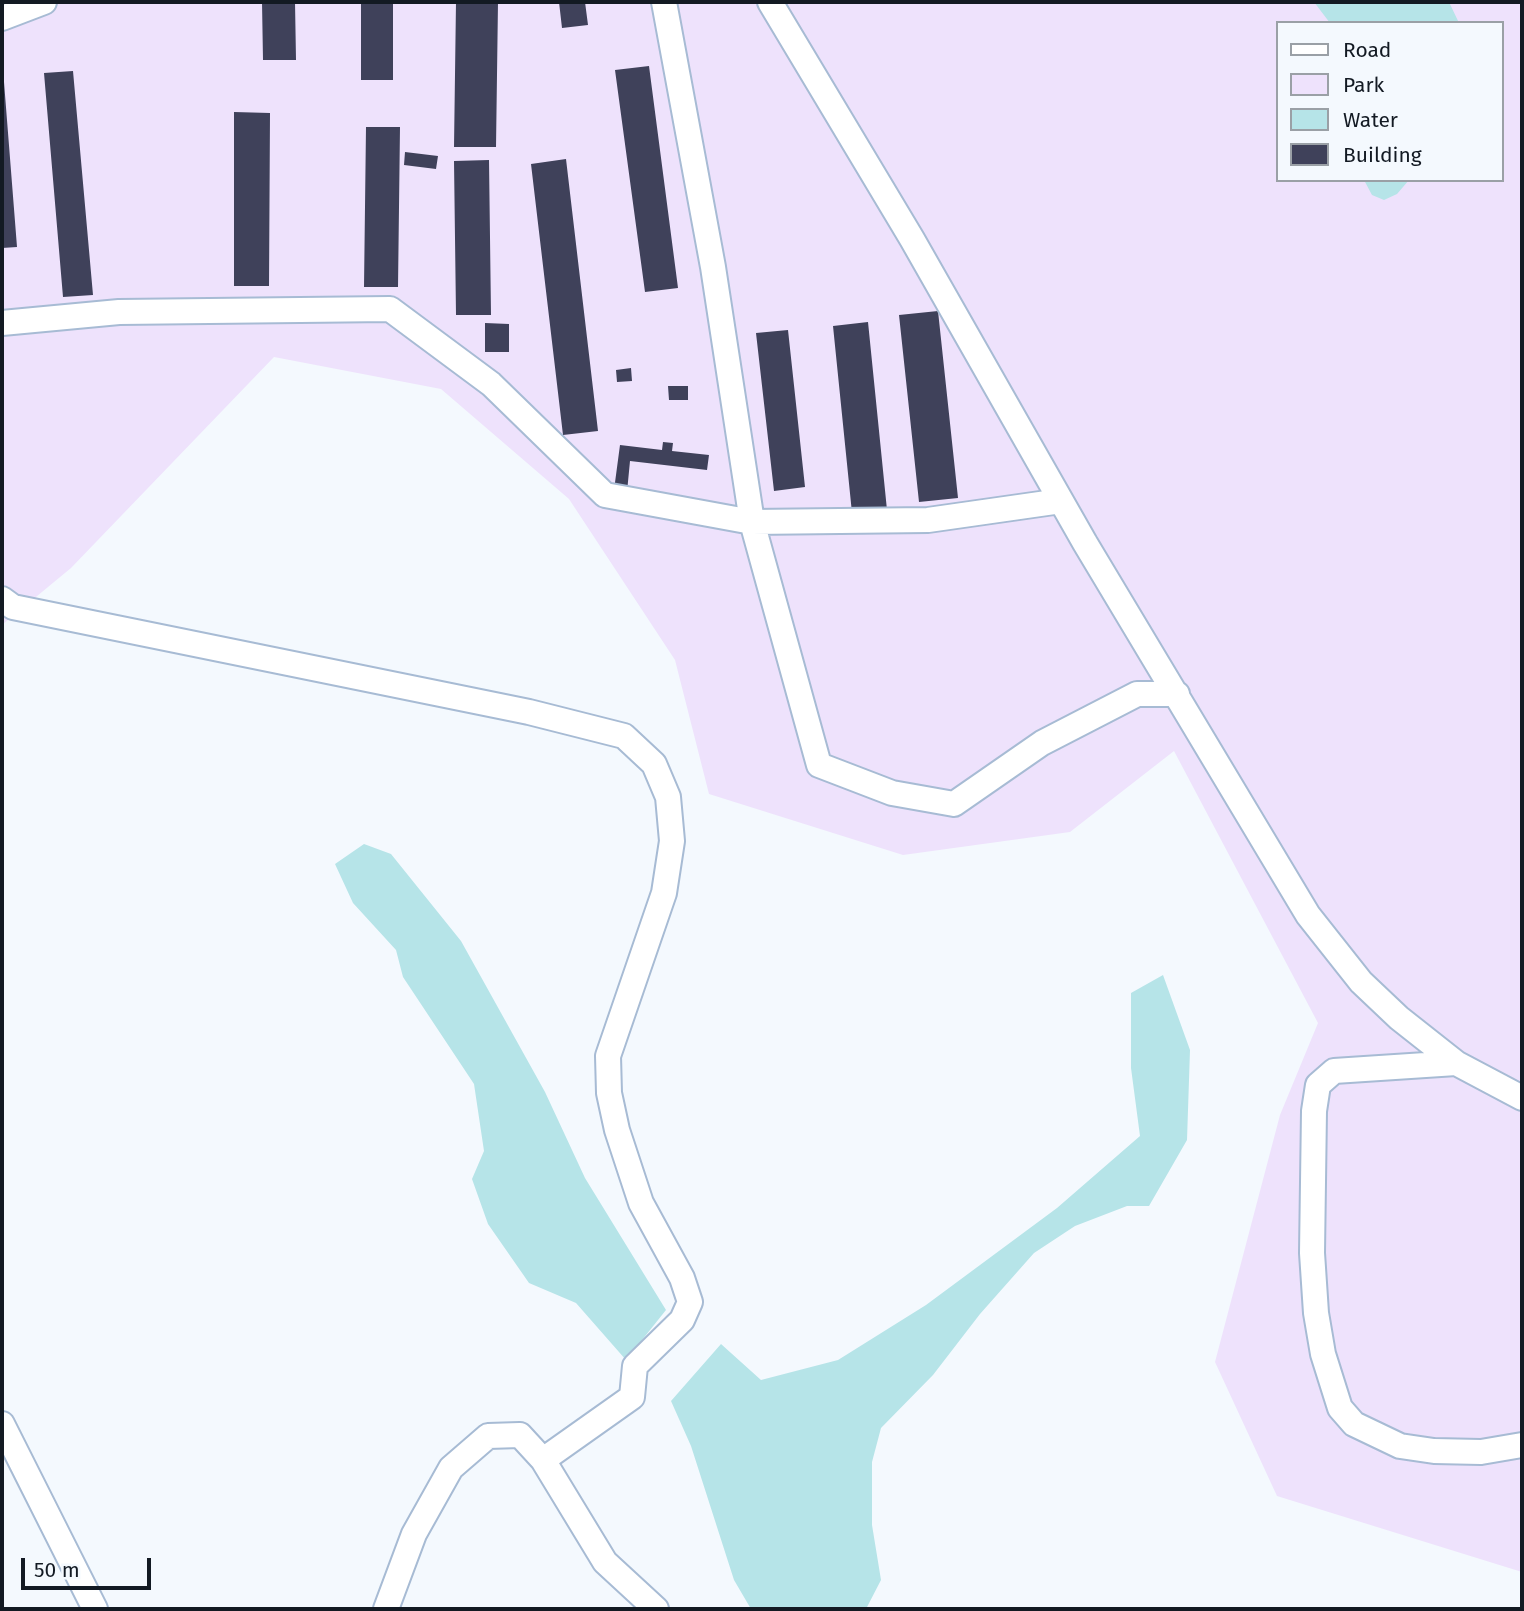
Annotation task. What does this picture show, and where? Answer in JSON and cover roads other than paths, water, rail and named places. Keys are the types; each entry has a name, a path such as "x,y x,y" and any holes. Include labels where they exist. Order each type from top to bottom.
{"lane":[{"path":"2,18 44,2"},
{"path":"664,2 713,267 752,522 819,765 892,793 954,804 1042,743 1137,694 1177,694"},
{"path":"770,2 912,239 1061,501 1308,915 1361,982 1399,1018 1456,1063 1522,1098"},
{"path":"2,323 119,312 390,309 491,384 605,495 752,522 928,520 1061,501"},
{"path":"5,610 529,712 624,736 654,764 668,797 672,841 664,893 608,1056 609,1093 617,1130 641,1203 682,1278 690,1302 682,1320 635,1366 632,1397 543,1460"},
{"path":"1456,1063 1334,1071 1318,1086 1314,1111 1312,1253 1316,1313 1323,1354 1340,1408 1354,1424 1400,1446 1434,1451 1481,1452 1522,1446"},
{"path":"2,1424 95,1609"},
{"path":"386,1609 414,1534 451,1468 488,1436 520,1435 543,1460 605,1562 656,1609"}],"water":[{"path":"1314,2 1449,2 1458,21 1328,21"},
{"path":"1365,182 1407,182 1397,194 1384,200 1372,195"},
{"path":"364,844 391,854 461,941 545,1092 585,1178 666,1310 626,1360 576,1303 529,1283 488,1224 472,1179 484,1151 474,1084 403,977 396,950 353,903 335,864"},
{"path":"1163,975 1190,1050 1187,1140 1149,1206 1127,1206 1075,1226 1034,1253 980,1314 933,1375 881,1428 872,1462 872,1525 881,1580 866,1609 751,1609 734,1580 691,1446 671,1401 721,1344 761,1380 838,1360 926,1305 1057,1208 1140,1136 1131,1068 1131,993"}]}
